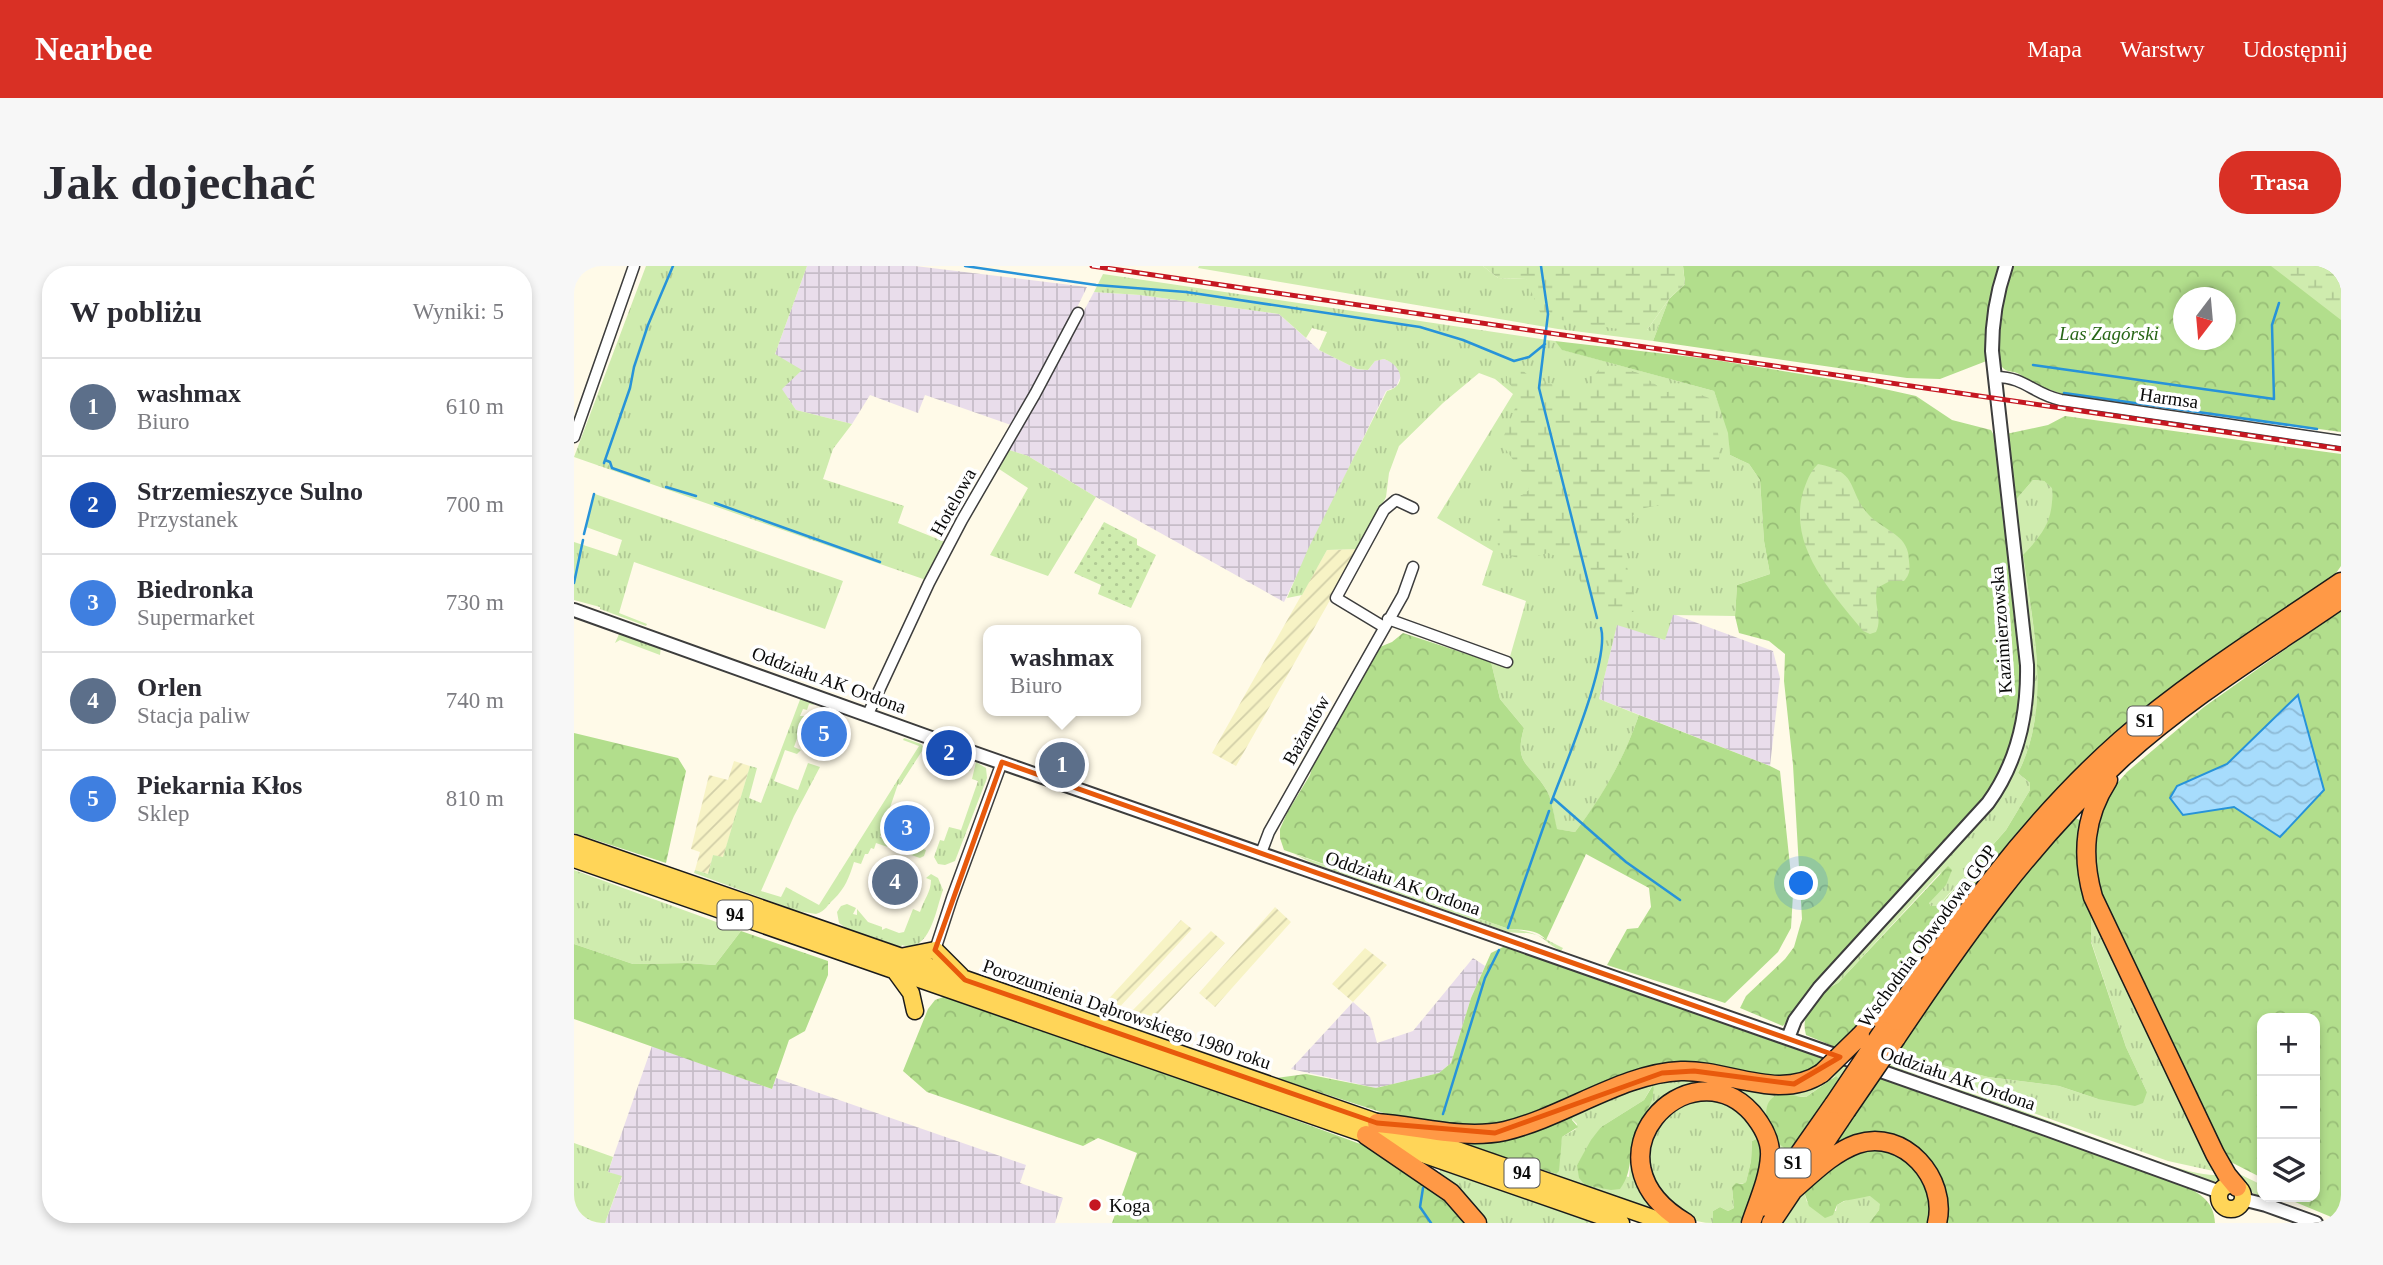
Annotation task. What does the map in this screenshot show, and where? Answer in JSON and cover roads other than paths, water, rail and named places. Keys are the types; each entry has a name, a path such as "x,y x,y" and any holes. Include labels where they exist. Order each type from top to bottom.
{"highway":[{"name":"Wschodnia Obwodowa GOP","path":"1890,1035 1919,979 1996,872 2053,806 2121,741 2189,686 2341,582"},
{"name":"Wschodnia Obwodowa GOP","path":"1751,1223 1840,1108 1890,1035 2005,883 2075,803 2171,718 2341,599"},
{"path":"2124,757 2098,796 2090,816 2085,854 2090,885 2105,923 2206,1136 2224,1172 2240,1193"},
{"path":"1371,1129 1495,1133 1544,1120 1608,1091 1662,1073 1694,1071 1754,1083 1794,1084 1809,1081 1822,1073 1897,996 1919,979"},
{"path":"1686,1223 1666,1210 1650,1192 1642,1174 1641,1151 1646,1132 1656,1114 1675,1100 1703,1092 1723,1094 1742,1104 1759,1121 1765,1132 1770,1157 1751,1223"},
{"name":"Wschodnia Obwodowa GOP","path":"1771,1223 1840,1108"},
{"path":"1371,1129 1451,1193 1477,1223"},
{"path":"1792,1191 1826,1162 1844,1151 1868,1142 1886,1143 1906,1151 1927,1170 1940,1204 1937,1223"}],"main road":[{"name":"Porozumienia Dąbrowskiego 1980 roku","path":"574,843 927,975 1371,1129 1667,1223"},
{"name":"Porozumienia Dąbrowskiego 1980 roku","path":"574,859 897,964"},
{"path":"915,1011 911,993 897,964 935,950 965,980"},
{"name":"Porozumienia Dąbrowskiego 1980 roku","path":"927,975 965,980 1621,1223"},
{"path":"2227,1185 2240,1193 2236,1207 2227,1216 2220,1202 2220,1192 2227,1185"}],"street":[{"path":"574,437 634,266"},
{"name":"Kazimierzowska","path":"1788,1038 1795,1020 1819,988 1988,803 2000,785 2015,751 2024,715 2026,665 1992,351 1992,320 1996,295 2006,266"},
{"name":"Hotelowa","path":"868,714 956,531 1078,313"},
{"name":"Harmsa","path":"1996,377 2014,378 2044,396 2061,400 2341,441"},
{"path":"1413,508 1396,500 1384,510 1336,598 1386,623 1507,662"},
{"name":"Bażantów","path":"1261,853 1269,832 1403,594 1413,567"},
{"name":"Oddziału AK Ordona","path":"574,610 2220,1192"},
{"path":"927,975 947,911 1002,762"},
{"path":"2240,1193 2316,1223"}],"water":[{"path":"2298,695 2324,790 2280,837 2234,807 2183,815 2170,798 2177,786 2227,764"}],"waterway":[{"path":"604,463 648,325 673,266"},
{"path":"965,266 1096,285 1186,292 1420,327 1463,340 1514,361 1529,357 1545,344"},
{"path":"1541,266 1548,314 1539,388 1597,618"},
{"path":"2033,365 2274,399 2272,325 2279,303"},
{"path":"2064,393 2317,429"},
{"path":"605,460 610,462 612,468 649,481"},
{"path":"666,487 696,496"},
{"path":"584,534 594,494"},
{"path":"715,503 880,562"},
{"path":"574,583 583,540"},
{"path":"1551,803 1593,688 1602,644 1601,628"},
{"path":"1553,798 1626,862 1680,900"},
{"path":"1508,928 1549,811"},
{"path":"1443,1114 1485,978 1499,950"},
{"path":"1423,1188 1420,1207 1431,1223"}],"railway":[{"path":"1092,266 2341,449"}],"place":[{"name":"Piekarnia Kłos","path":"824,734"},
{"name":"Strzemieszyce Sulno","path":"949,753"},
{"name":"washmax","path":"1062,765"},
{"name":"Biedronka","path":"907,828"},
{"name":"Orlen","path":"895,882"},
{"name":"Koga","path":"1095,1205"}],"park label":[{"name":"Las Zagórski","path":"2109,333"}]}
